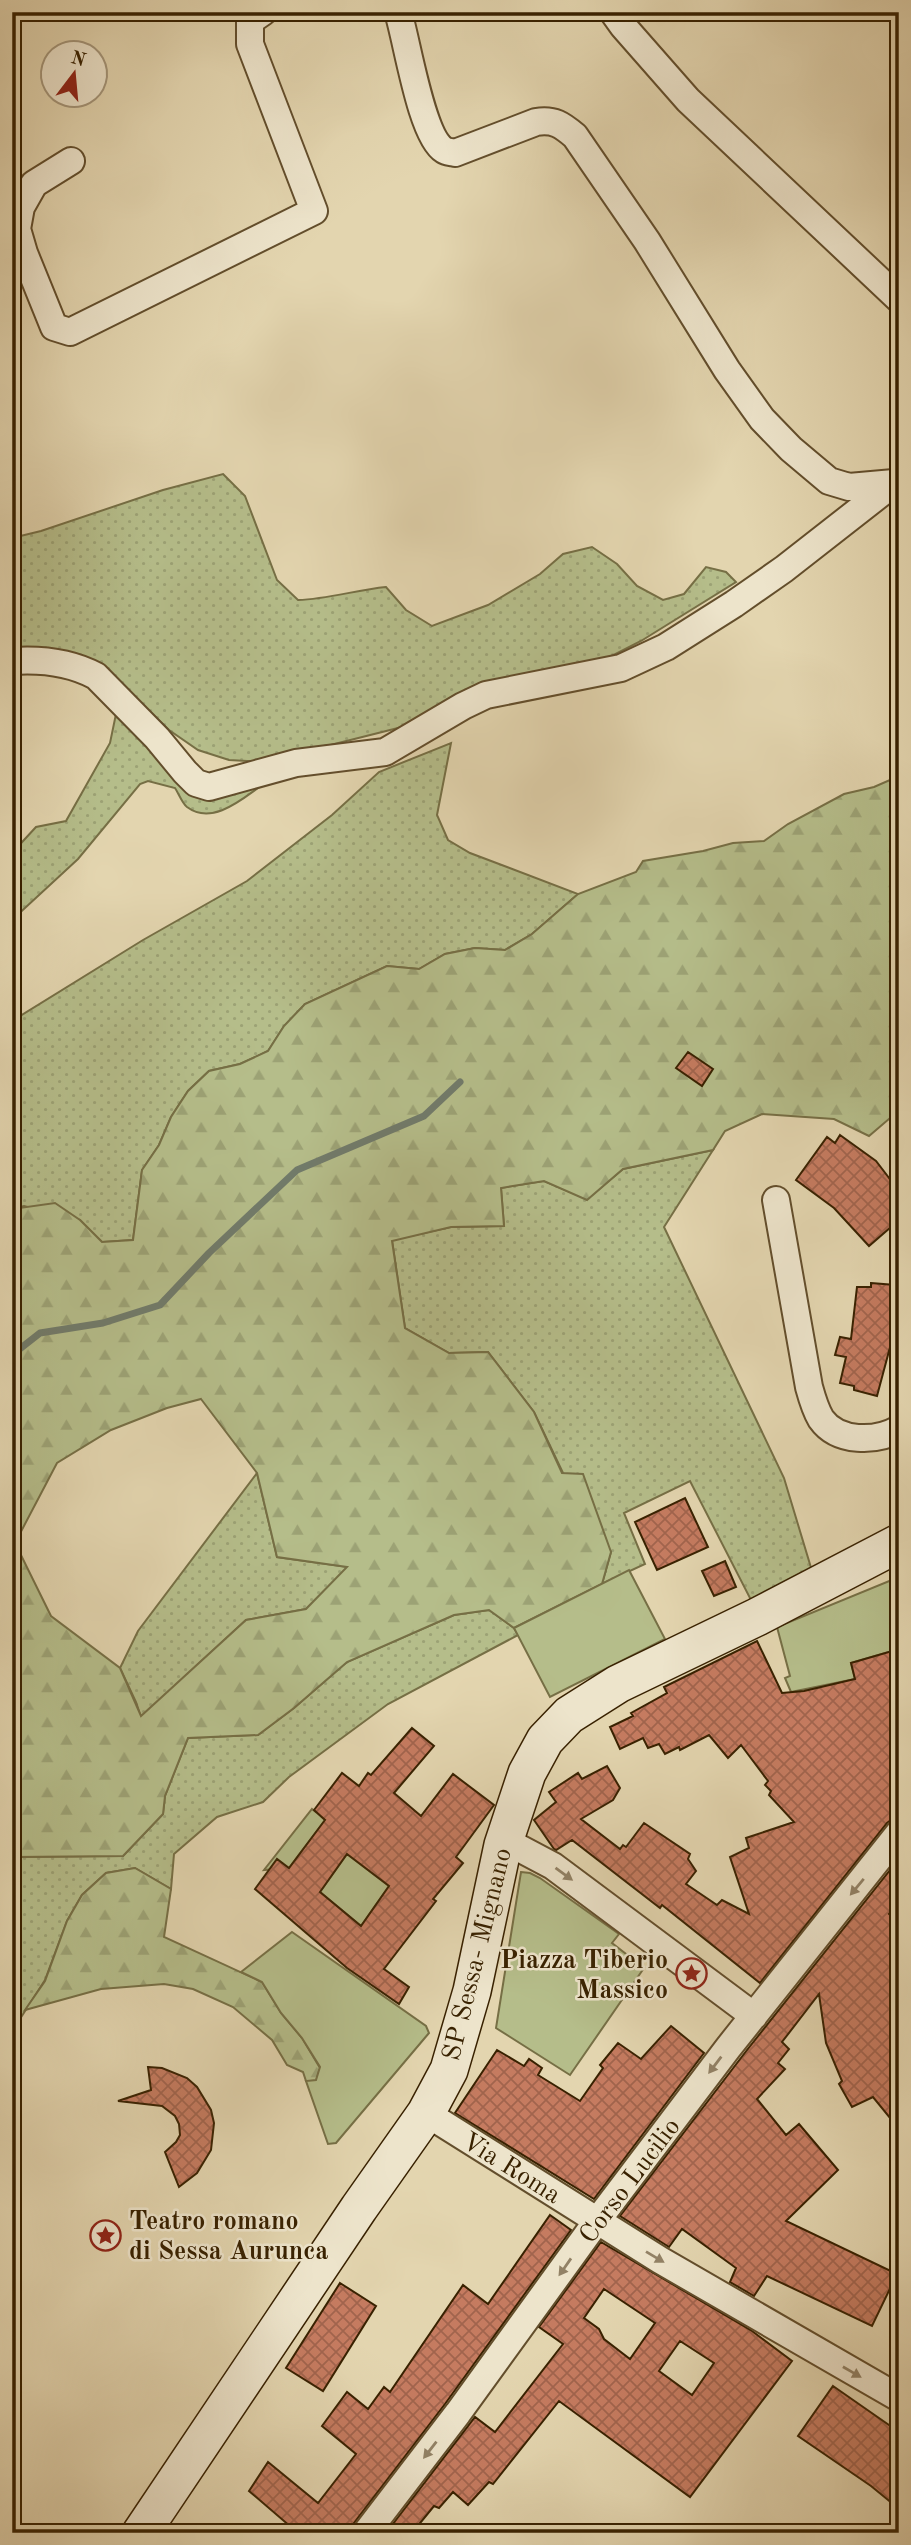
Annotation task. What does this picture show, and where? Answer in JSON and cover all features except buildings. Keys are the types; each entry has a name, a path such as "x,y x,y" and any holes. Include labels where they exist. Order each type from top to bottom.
{"street":[{"path":"71,161 34,184 21,207 17,229 23,253 54,327 70,332 314,211 250,44 250,21 263,12"},
{"path":"398,12 422,106 439,145 446,151 455,153 536,122 548,120 559,123 575,136 648,241 727,370 762,419 791,449 829,481 849,487 896,482"},
{"path":"613,12 688,100 899,299"},
{"path":"12,661 59,663 83,669 96,676 124,702 196,783 209,787 296,763 385,752 486,695 621,668 641,660 682,637 784,569 896,482"},
{"path":"776,1200 809,1387 813,1404 822,1421 838,1432 857,1438 880,1437 899,1429"},
{"name":"SP Sessa- Mignano","path":"141,2533 426,2113 449,2070 460,2039 503,1845 532,1761 550,1734 569,1715 618,1684 899,1544"},
{"name":"Corso Lucilio","path":"366,2533 466,2403 597,2221 754,2016 897,1840"},
{"path":"503,1845 519,1848 553,1866 754,2016"},
{"name":"Via Roma","path":"426,2113 597,2221 899,2398"}],"green space":[{"path":"223,474 245,496 277,580 298,600 386,587 406,610 432,626 488,605 540,574 563,554 592,547 617,564 637,586 663,600 684,594 706,567 726,572 736,582 641,641 598,663 402,727 263,762 229,760 198,750 169,730 119,682 85,661 49,648 12,648 12,538 41,531 163,490"},
{"path":"116,714 201,792 258,788 225,809 206,813 187,807 175,788 148,781 140,784 78,859 12,920 12,853 36,827 66,821 110,743"},
{"path":"451,743 437,815 448,840 470,853 578,894 532,934 505,950 475,948 445,954 419,969 387,966 305,1004 284,1026 268,1051 240,1064 209,1071 188,1091 171,1117 159,1145 142,1170 133,1240 102,1242 80,1220 24,1206 12,1209 12,1021 143,940 247,881 332,815 379,772"},
{"path":"899,776 899,1106 896,1113 869,1136 834,1119 762,1114 725,1131 713,1150 623,1169 587,1200 544,1181 501,1188 504,1226 451,1227 392,1241 405,1328 449,1353 488,1352 534,1412 562,1473 583,1474 611,1552 602,1584 514,1628 489,1610 454,1615 347,1662 258,1735 188,1738 165,1796 163,1814 123,1856 14,1857 12,1209 55,1203 80,1220 102,1242 133,1240 142,1170 159,1145 171,1117 188,1091 209,1071 240,1064 268,1051 284,1026 305,1004 387,966 419,969 445,954 475,948 505,950 532,934 578,894 636,872 643,861 733,843 764,841 788,824 844,794 874,787","holes":["201,1399 257,1473 277,1557 347,1567 306,1609 246,1620 141,1716 120,1668 51,1616 15,1543 57,1463 111,1430 167,1408"]},
{"path":"713,1150 664,1227 784,1478 812,1571 752,1602 690,1481 624,1513 645,1564 602,1584 611,1552 563,1473 534,1412 488,1352 449,1353 405,1328 392,1240 451,1227 504,1226 501,1188 544,1181 587,1199 623,1169"},
{"path":"257,1473 277,1557 348,1567 306,1609 246,1620 141,1717 120,1668 138,1631"},
{"path":"629,1570 665,1639 550,1697 514,1628"},
{"path":"899,1577 899,1649 851,1663 855,1679 791,1692 785,1678 790,1676 777,1627"},
{"path":"489,1610 514,1628 518,1635 388,1704 289,1777 263,1802 217,1817 174,1854 171,1889 135,1868 106,1873 82,1895 67,1921 45,1980 20,2019 12,2014 12,1853 14,1857 123,1856 163,1814 165,1796 188,1738 258,1735 347,1662 454,1615"},
{"path":"312,1809 316,1812 318,1809 328,1816 289,1868 264,1870"},
{"path":"347,1854 389,1886 361,1926 320,1892"},
{"path":"135,1868 171,1889 164,1937 262,1982 320,2068 316,2081 306,2081 303,2072 287,2065 272,2040 233,2007 193,1989 164,1984 101,1989 25,2010 45,1981 67,1921 82,1895 106,1873"},
{"path":"521,1872 540,1878 619,1934 612,1943 644,1968 570,2075 496,2028"},
{"path":"292,1932 426,2026 429,2033 336,2143 328,2144 306,2081 316,2080 320,2067 262,1982 241,1972"}],"waterway":[{"path":"12,1355 40,1333 103,1323 160,1305 209,1253 297,1170 424,1116 460,1082"}],"place":[{"name":"Piazza Tiberio Massico","path":"691,1974"},
{"name":"Teatro romano di Sessa Aurunca","path":"106,2235"}]}
